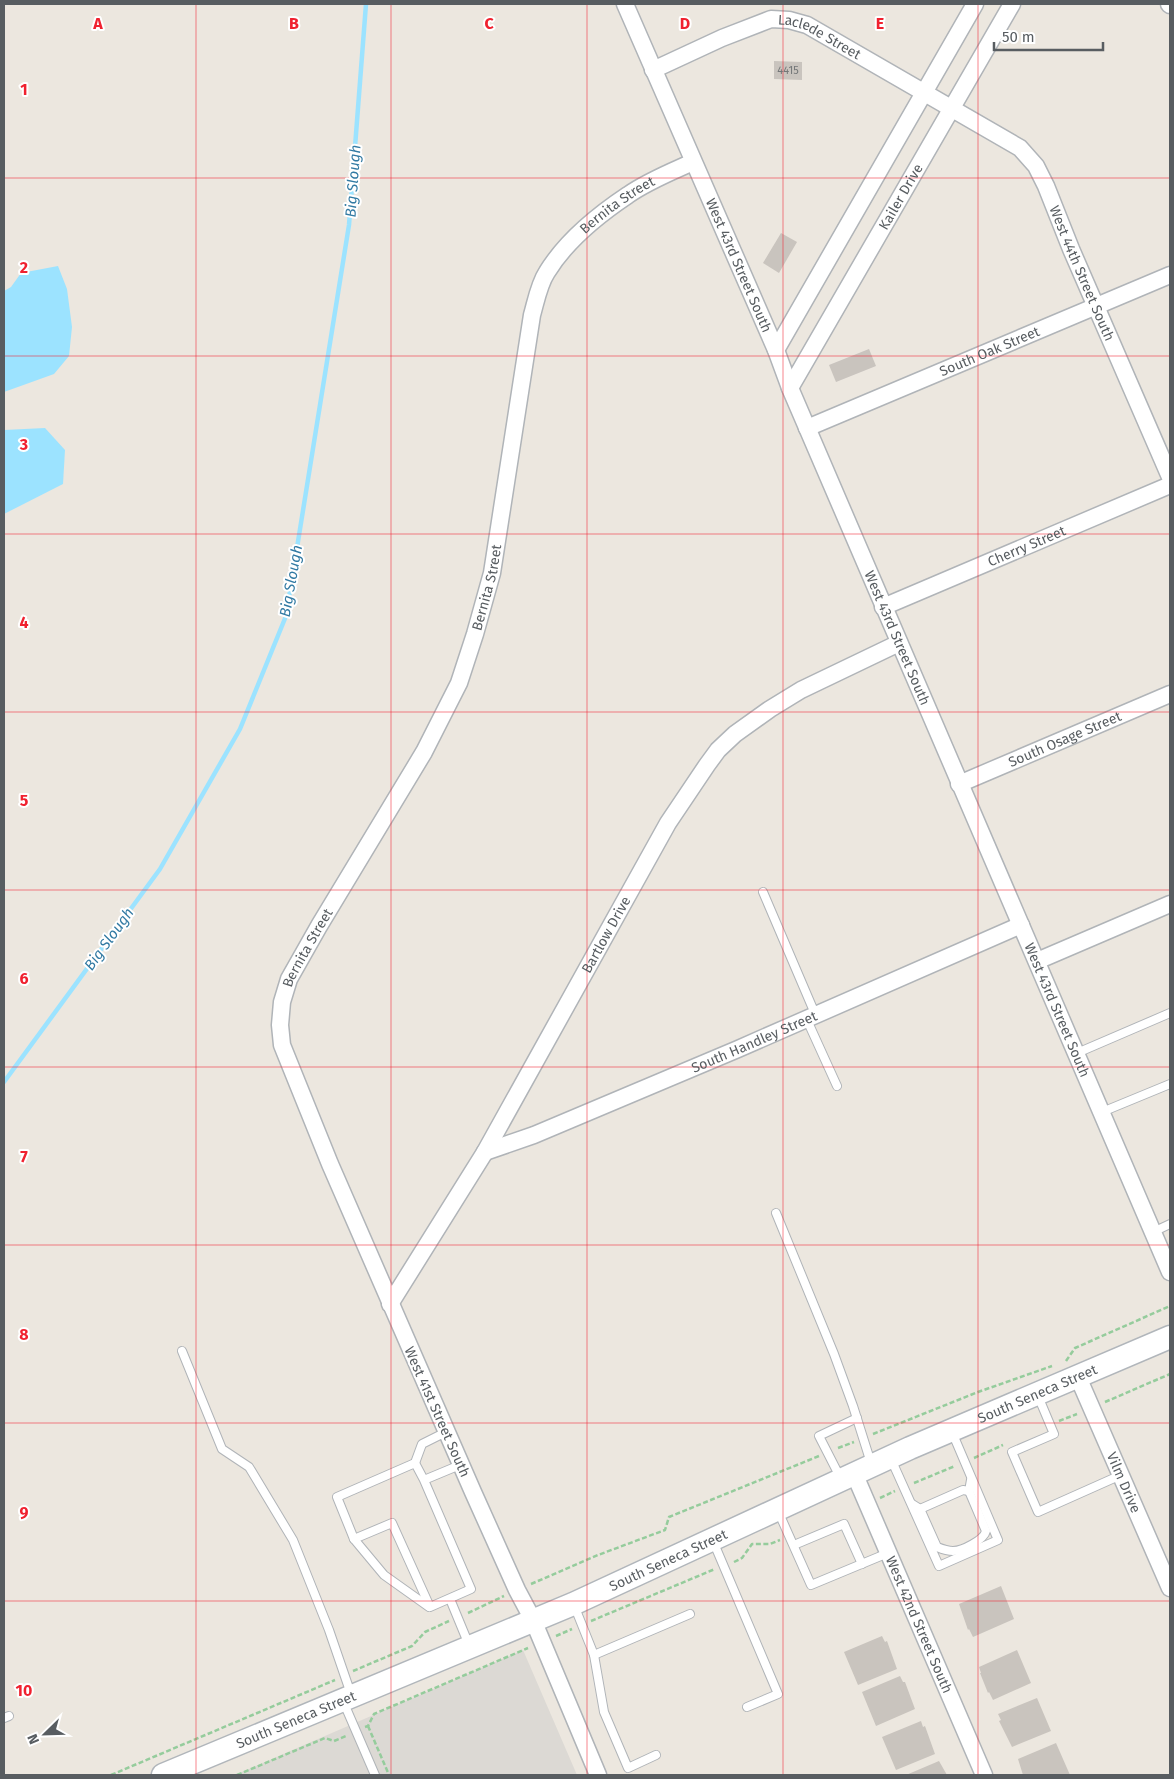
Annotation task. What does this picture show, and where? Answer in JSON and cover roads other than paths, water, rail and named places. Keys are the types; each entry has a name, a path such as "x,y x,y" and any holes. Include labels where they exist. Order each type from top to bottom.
{"street":[{"name":"West 43rd Street South","path":"625,4 776,350 790,388 883,607 1022,925 1170,1272"},
{"path":"776,350 975,4"},
{"name":"Kailer Drive","path":"790,388 1012,4"},
{"name":"Laclede Street","path":"653,70 748,27 771,19 789,20 807,25 951,108"},
{"name":"West 44th Street South","path":"951,108 1020,148 1036,166 1170,477"},
{"name":"Bernita Street","path":"282,1045 280,1016 289,979 424,752 459,683 476,634 492,573 532,315 538,293 547,272 567,245 628,194 693,162"},
{"name":"South Oak Street","path":"807,428 1170,276"},
{"name":"Cherry Street","path":"883,607 1170,485"},
{"name":"Bartlow Drive","path":"390,1304 485,1152 668,822 718,750 735,734 801,690 899,643"},
{"name":"South Osage Street","path":"959,784 1170,694"},
{"path":"1037,961 1170,904"},
{"name":"South Handley Street","path":"485,1152 534,1135 811,1018 1022,925"},
{"name":"West 41st Street South","path":"282,1045 390,1304 460,1465 517,1590 533,1620 598,1775"},
{"name":"South Seneca Street","path":"163,1775 346,1690 470,1647 573,1604 951,1430 1170,1337"},
{"name":"Vilm Drive","path":"1078,1377 1170,1588"},
{"name":"West 42nd Street South","path":"864,1469 867,1503 984,1775"}],"lane":[{"path":"763,892 837,1086"},
{"path":"1077,1053 1170,1013"},
{"path":"1102,1112 1170,1084"},
{"path":"776,1213 834,1354 857,1418 863,1438 864,1469"},
{"path":"1153,1232 1170,1224"},
{"path":"182,1351 222,1448 249,1467 293,1540 329,1630 356,1732 375,1775"},
{"path":"1037,1394 1054,1434 1012,1452 1038,1512 1121,1475"},
{"path":"857,1418 819,1436 827,1453 904,1488 939,1566 998,1540 951,1430"},
{"path":"430,1607 384,1575 354,1538 337,1497 415,1463 422,1444 446,1432"},
{"path":"415,1463 471,1589 430,1607"},
{"path":"424,1480 460,1465"},
{"path":"912,1504 920,1509 937,1547 955,1551 976,1542 985,1535 986,1531 969,1491 971,1478"},
{"path":"920,1509 963,1490 969,1491"},
{"path":"778,1509 811,1585 888,1552"},
{"path":"354,1538 392,1522 430,1607"},
{"path":"794,1545 844,1524 862,1564"},
{"path":"712,1539 778,1694 748,1707"},
{"path":"450,1598 470,1647"},
{"path":"573,1604 594,1655 604,1712 628,1768 656,1755"},
{"path":"594,1655 690,1614"}],"water":[{"path":"58,266 67,289 72,327 69,356 54,374 4,392 4,291 11,287 21,273"},
{"path":"45,428 65,450 63,484 4,514 4,430"}],"waterway":[{"name":"Big Slough","path":"4,1082 160,869 240,729 286,616 349,225 366,4"}]}
